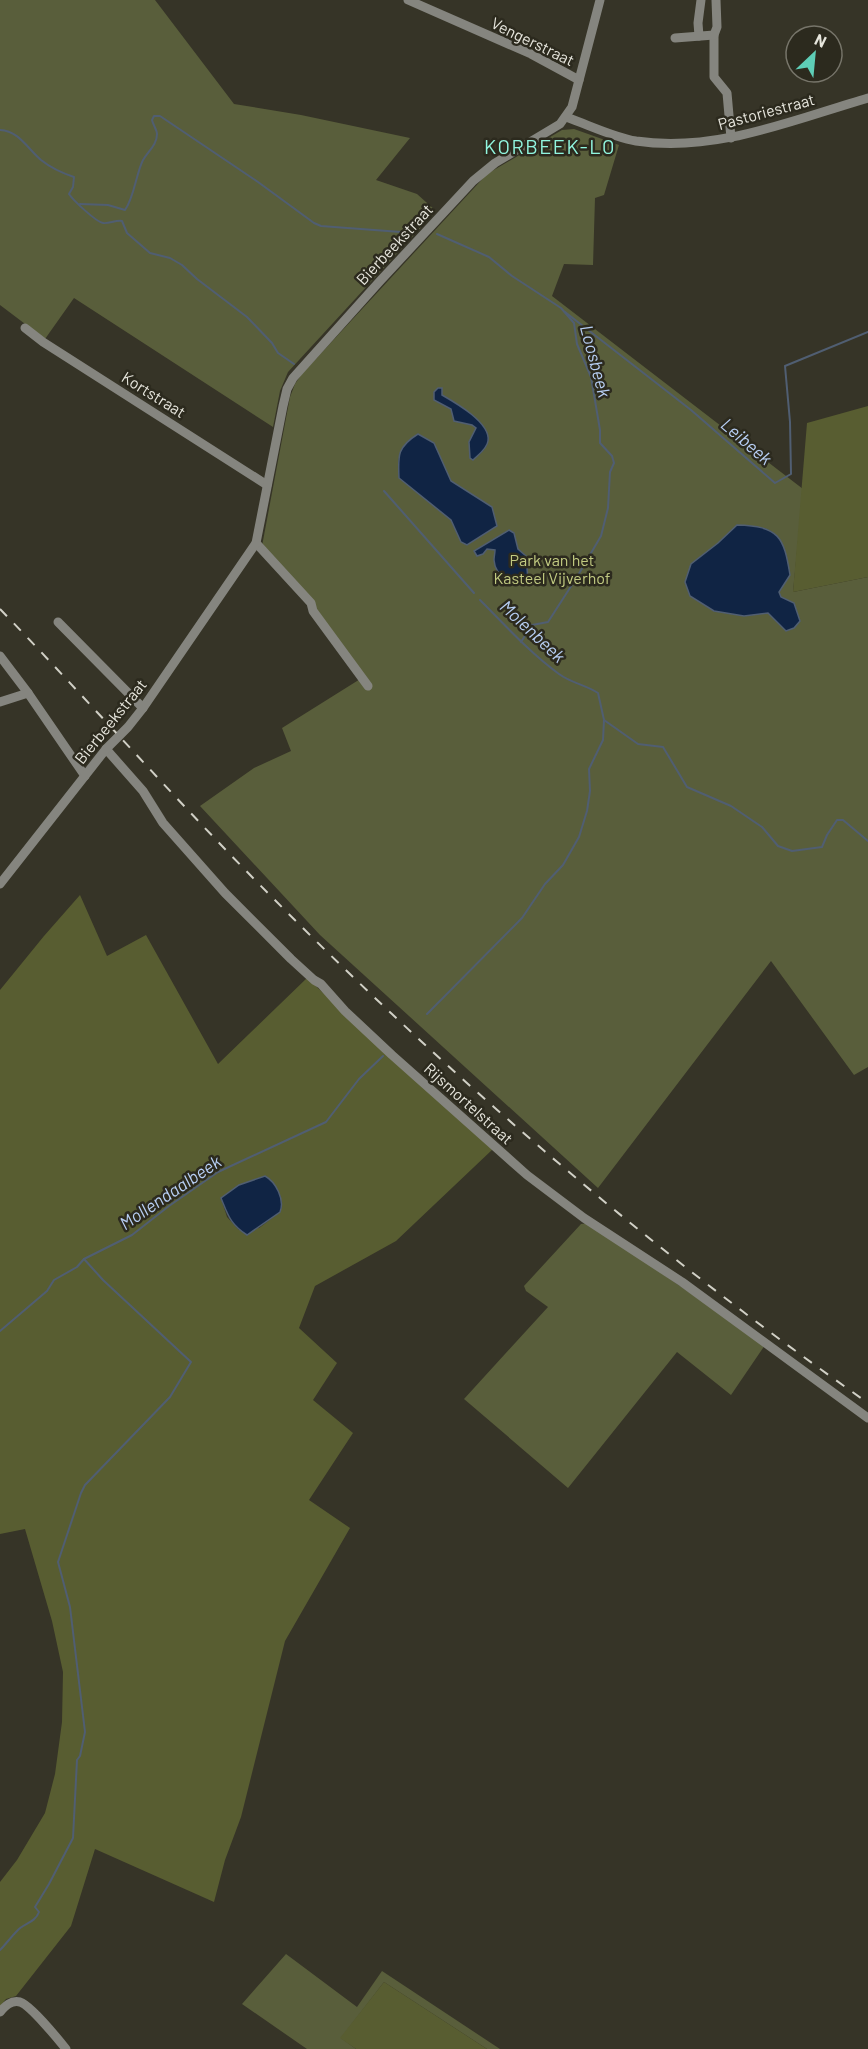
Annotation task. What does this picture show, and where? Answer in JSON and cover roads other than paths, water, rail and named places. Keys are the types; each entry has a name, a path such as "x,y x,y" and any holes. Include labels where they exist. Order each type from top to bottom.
{"street":[{"name":"Vengerstraat","path":"408,0 531,54 579,80"},
{"path":"566,117 572,107 600,0"},
{"path":"699,36 698,23 702,0"},
{"path":"716,0 714,77 728,93 731,138"},
{"path":"675,38 714,35"},
{"name":"Pastoriestraat","path":"566,117 634,140 681,143 731,138 868,98"},
{"name":"Bierbeekstraat","path":"0,884 106,749 143,708 256,543 286,389 299,370 479,176 495,163 560,124 566,117"},
{"name":"Kortstraat","path":"25,328 267,485"},
{"path":"256,543 311,603 313,611 368,686"},
{"path":"58,622 143,708"},
{"path":"0,656 85,776"},
{"path":"0,702 28,693"},
{"name":"Rijsmortelstraat","path":"106,749 143,791 163,823 225,892 299,966 321,984 345,1011 527,1175 584,1218 682,1282 868,1418"},
{"path":"0,2012 9,2003 19,2001 26,2005 66,2049"}],"water":[{"path":"442,388 442,395 463,408 484,427 488,441 486,447 473,460 470,458 469,442 476,428 454,421 451,409 434,400 434,392"},
{"path":"418,434 434,443 451,481 492,507 497,526 467,545 461,542 451,520 399,478 402,448"},
{"path":"737,525 771,531 782,543 790,575 779,592 781,597 794,603 800,621 794,628 786,631 768,613 744,616 714,611 690,596 685,582 691,564"},
{"path":"509,530 514,533 518,549 526,556 528,580 523,582 512,582 502,576 495,566 495,550 487,549 483,554 477,556 474,551"},
{"path":"265,1176 273,1182 278,1192 281,1202 280,1212 247,1235 233,1223 221,1198 239,1185"}],"waterway":[{"name":"Loosbeek","path":"80,204 108,205 125,210 131,199 143,160 157,138 152,120 154,116 160,116 314,223 321,226 414,233"},
{"name":"Molenbeek","path":"0,130 12,133 41,160 74,177 73,187 69,194 90,215 103,223 122,221 127,233 150,253 170,258 182,265 247,317 272,343 278,353 294,364"},
{"name":"Loosbeek","path":"437,234 489,257 512,276 561,308 574,323 577,344 591,377 600,443 612,456 614,463 610,472 608,508 601,536 548,622 532,625 521,642"},
{"name":"Leibeek","path":"565,312 691,410 775,483 791,474 790,422 785,366 868,332"},
{"name":"Molenbeek","path":"384,491 474,593"},
{"name":"Molenbeek","path":"480,600 548,666 573,682 598,693 604,720 638,744 663,747 687,787 731,806 762,827 778,846 792,851 822,847 837,820 843,820 868,841"},
{"name":"Mollendaalbeek","path":"427,1014 522,918 545,884 563,865 579,837 587,811 590,791 589,769 603,740 604,720"},
{"name":"Mollendaalbeek","path":"0,1331 47,1291 54,1280 77,1267 84,1259 132,1235 218,1172 326,1122 359,1079 383,1056"},
{"path":"0,1950 20,1928 37,1916 39,1912 35,1907 73,1838 77,1760 85,1732 70,1607 58,1562 85,1485 170,1397 191,1362 103,1280 84,1259"}],"railway":[{"path":"0,609 227,851 403,1025 552,1158 629,1222 787,1345 868,1403"}],"district":[{"name":"KORBEEK-LO","path":"550,146"}],"park label":[{"name":"Park van het Kasteel Vijverhof","path":"552,568"}]}
